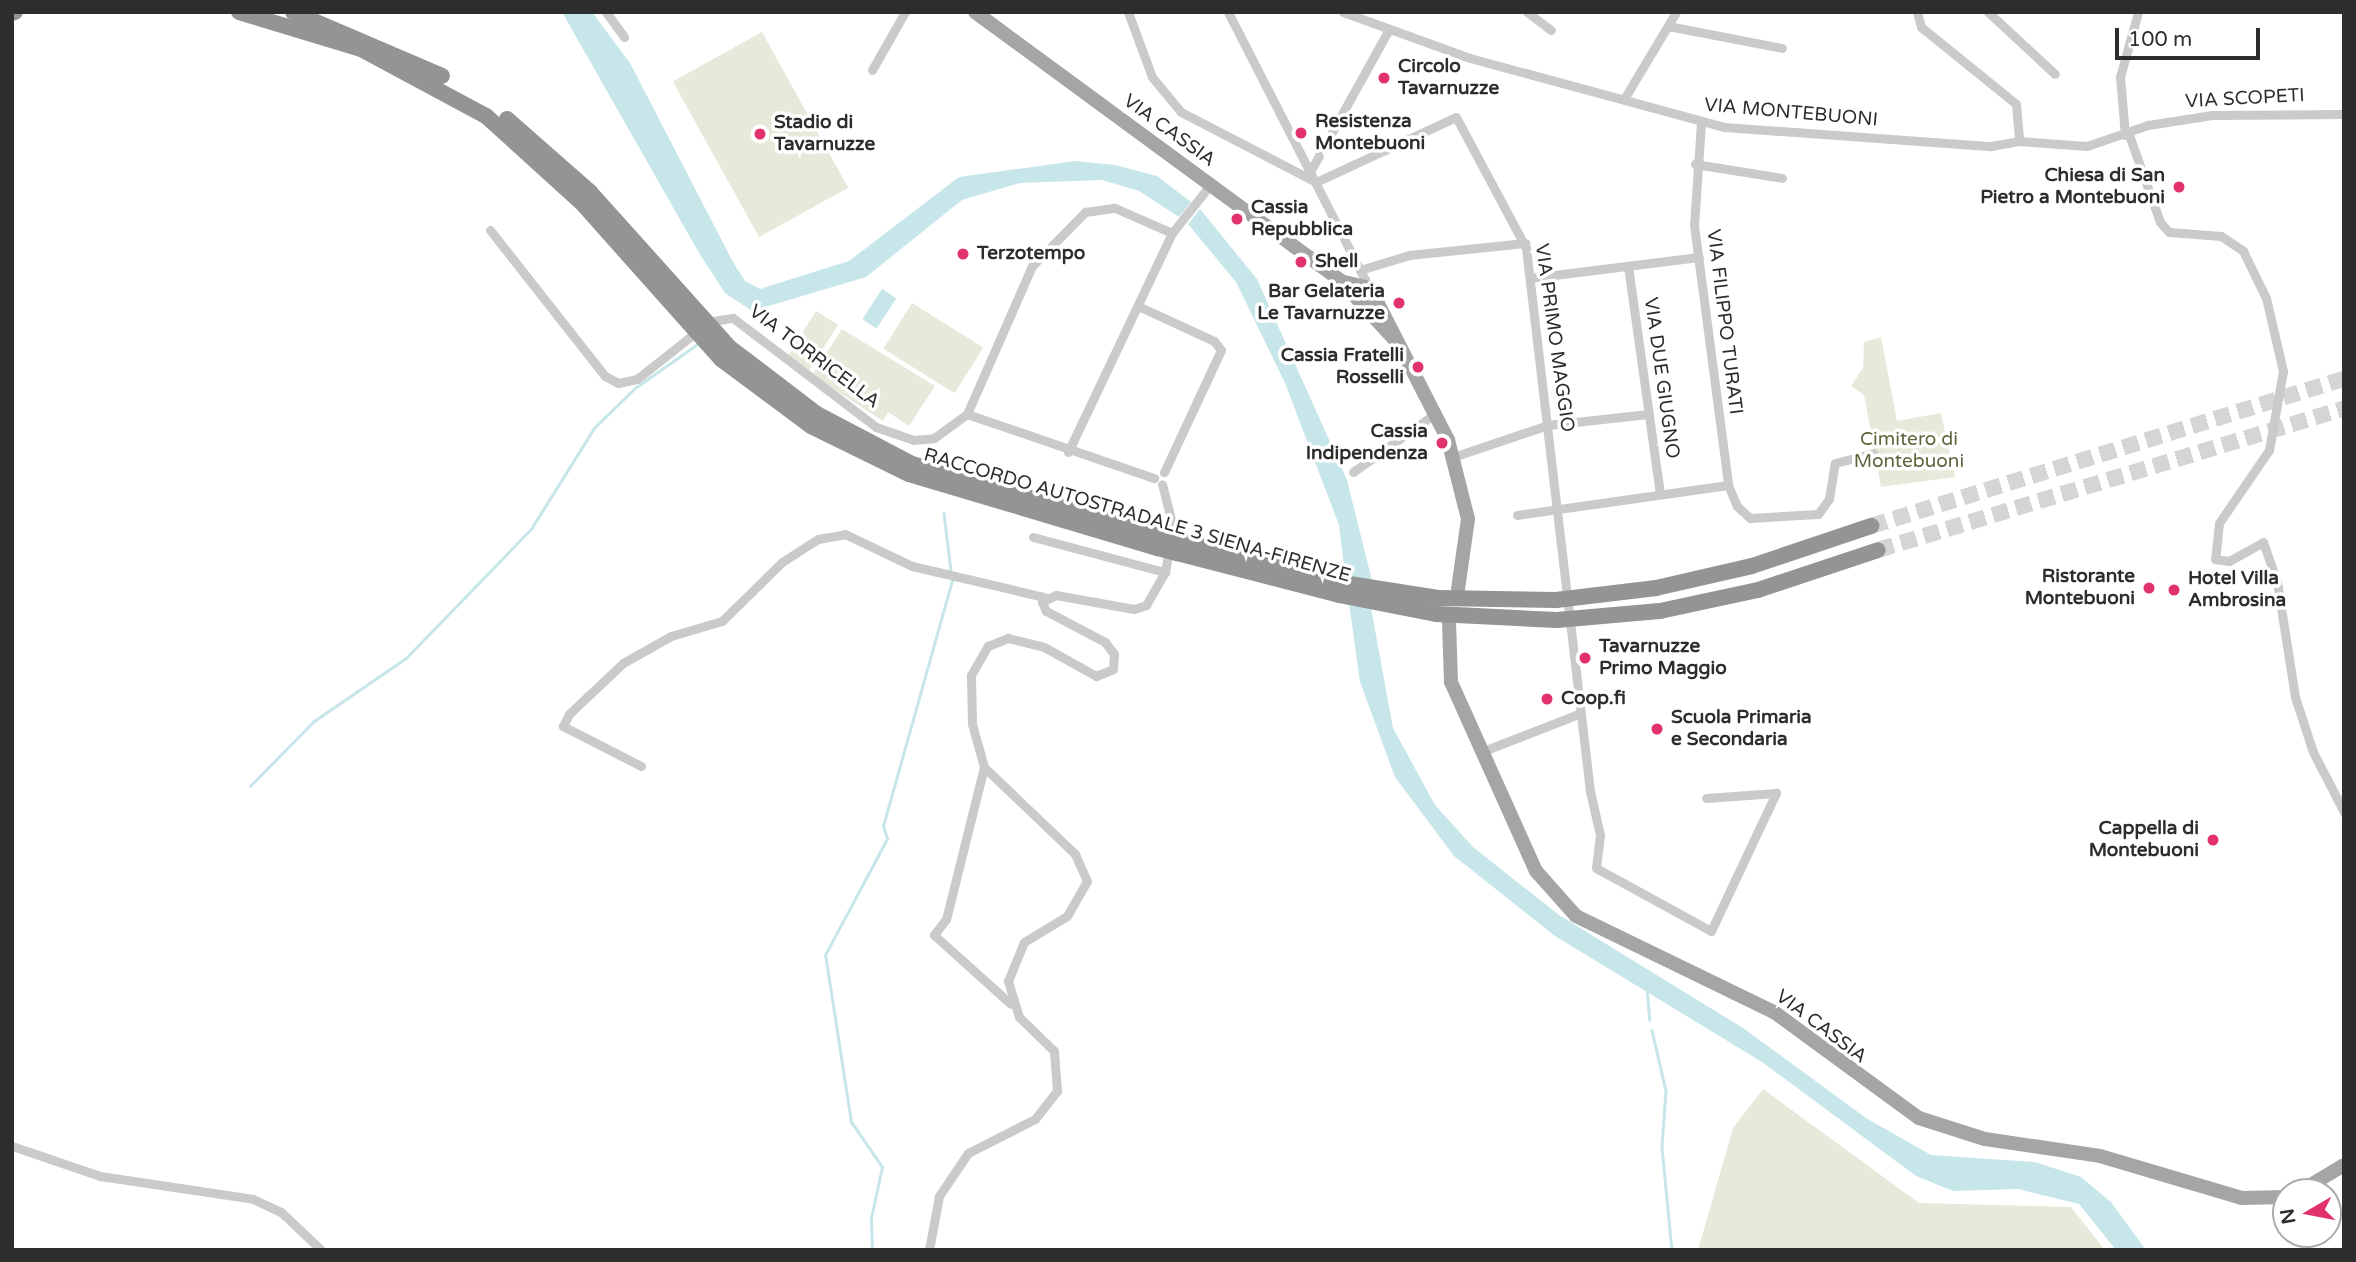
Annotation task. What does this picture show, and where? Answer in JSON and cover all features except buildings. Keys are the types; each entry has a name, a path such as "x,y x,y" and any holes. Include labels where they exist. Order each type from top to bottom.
{"highway":[{"name":"RACCORDO AUTOSTRADALE 3 SIENA-FIRENZE","path":"239,12 361,49 438,84 486,116 581,202 721,359 811,426 909,474 1159,541"},
{"name":"RACCORDO AUTOSTRADALE 3 SIENA-FIRENZE","path":"293,12 420,63 499,113 590,191 729,348 817,414 912,464 1179,547 1437,614 1557,620 1650,613 1758,590 1878,550"},
{"name":"RACCORDO AUTOSTRADALE 3 SIENA-FIRENZE","path":"1341,589 1438,598 1556,600 1656,588 1752,566 1871,526"}],"main road":[{"name":"VIA CASSIA","path":"975,12 1340,280 1364,292"},
{"path":"1364,292 1436,413 1453,457 1468,519 1458,589"},
{"name":"VIA CASSIA","path":"1449,622 1451,682 1486,750 1531,863 1563,906 1773,1012 1919,1118 1985,1139 2100,1156 2242,1198 2272,1197"},
{"path":"2322,1178 2344,1165"}],"street":[{"path":"606,12 624,37"},
{"path":"872,70 905,12"},
{"path":"1128,12 1152,77 1181,112 1316,182"},
{"path":"1228,12 1358,266 1364,292"},
{"name":"VIA MONTEBUONI","path":"1343,12 1470,58 1624,99 1701,123 1991,146 2018,141 2087,146 2127,135 2148,125"},
{"path":"1527,12 1551,30"},
{"path":"1917,12 1921,27 2015,104 2018,141"},
{"path":"1989,12 2055,74"},
{"path":"2138,12 2120,78 2127,135 2160,222 2169,232 2221,236 2244,251 2266,298 2283,371 2269,450 2219,523 2214,550 2220,564 2263,542 2291,649 2295,697 2313,752 2344,812"},
{"path":"1624,99 1673,13"},
{"path":"1668,26 1782,48"},
{"path":"1311,170 1389,29"},
{"name":"VIA SCOPETI","path":"2148,125 2212,115 2344,114"},
{"name":"VIA PRIMO MAGGIO","path":"1316,182 1456,117 1525,243 1560,509 1581,713 1600,835 1596,868 1711,931 1776,793 1706,798"},
{"name":"VIA FILIPPO TURATI","path":"1701,123 1692,201 1728,485"},
{"path":"1695,164 1782,178"},
{"path":"1068,452 1172,233 1210,185"},
{"path":"1158,481 1068,452 967,414 1032,266 1085,212 1115,208 1172,233"},
{"path":"490,230 580,349 611,380 637,379 690,337"},
{"path":"1358,266 1409,255 1525,243"},
{"path":"1530,278 1699,257"},
{"name":"VIA DUE GIUGNO","path":"1628,266 1660,494"},
{"path":"1138,306 1214,341 1221,351 1158,481"},
{"name":"VIA TORRICELLA","path":"713,321 733,318 876,427 913,440 934,438 967,414"},
{"path":"1353,472 1436,413"},
{"path":"1453,457 1548,425 1648,414"},
{"path":"1517,515 1728,485 1750,518 1818,514 1829,499 1835,463 1874,453"},
{"path":"641,766 563,726 569,714 623,663 671,636 722,621 782,562 818,539 845,534 912,565 1044,597 1135,609 1146,605 1164,572 1173,527 1158,481"},
{"path":"1033,537 1164,572"},
{"path":"929,1250 939,1196 968,1153 1035,1119 1057,1091 1054,1051 1012,1005 934,935 946,919 984,767 970,693 974,668 988,646 1024,640 1096,676 1113,669 1114,654 1105,642 1046,611 1044,597"},
{"path":"1486,750 1581,713"},
{"path":"984,767 1075,854 1087,880 1078,905 1014,954 1008,981 1012,1005"},
{"path":"12,1146 100,1176 253,1199 281,1212 321,1250"}],"green space":[{"name":"Stadio di Tavarnuzze","path":"762,32 848,188 759,237 673,81"},
{"path":"912,303 983,348 955,393 883,349"},
{"path":"816,311 838,325 808,372 786,358"},
{"path":"842,329 935,386 909,426 888,412 883,421 812,375"},
{"name":"Cimitero di Montebuoni","path":"1881,337 1897,421 1941,413 1955,477 1881,487 1864,395 1851,386 1863,368 1864,342"},
{"path":"1763,1089 1919,1203 2071,1207 2105,1250 1698,1250 1733,1128"}],"water":[{"path":"562,12 592,12 630,63 733,262 745,281 760,289 849,261 959,177 1075,161 1115,165 1157,176 1191,202 1179,217 1139,191 1102,180 1020,183 962,200 866,277 752,311 725,293 699,253"},
{"path":"1200,209 1257,279 1347,480 1372,581 1345,575 1339,525 1285,383 1236,282 1188,224"},
{"path":"882,289 896,298 877,328 862,319"},
{"path":"1349,603 1371,608 1393,728 1435,805 1473,847 1559,915 1743,1028 1866,1118 1931,1155 2035,1162 2081,1177 2111,1202 2146,1250 2116,1250 2079,1204 2018,1189 1953,1191 1916,1176 1762,1062 1555,936 1454,856 1395,777 1360,682"}],"waterway":[{"path":"250,786 314,721 406,658 531,529 594,428 635,388 696,345"},
{"path":"944,513 951,571"},
{"path":"872,1250 871,1218 882,1167 851,1122 825,955 887,839 883,826 952,581"},
{"path":"1647,988 1650,1020"},
{"path":"1652,1030 1666,1091 1662,1147 1672,1250"},
{"path":"12,1248 21,1250"}],"tunnel":[{"path":"1871,526 2344,379"},
{"path":"1878,550 2344,408"}],"place":[{"name":"Circolo Tavarnuzze","path":"1384,78"},
{"name":"Resistenza Montebuoni","path":"1301,133"},
{"name":"Stadio di Tavarnuzze","path":"760,134"},
{"name":"Chiesa di San Pietro a Montebuoni","path":"2179,187"},
{"name":"Cassia Repubblica","path":"1237,219"},
{"name":"Terzotempo","path":"963,254"},
{"name":"Shell","path":"1301,262"},
{"name":"Bar Gelateria Le Tavarnuzze","path":"1399,303"},
{"name":"Cassia Fratelli Rosselli","path":"1418,367"},
{"name":"Cassia Indipendenza","path":"1442,443"},
{"name":"Ristorante Montebuoni","path":"2149,588"},
{"name":"Hotel Villa Ambrosina","path":"2174,590"},
{"name":"Tavarnuzze Primo Maggio","path":"1585,658"},
{"name":"Coop.fi","path":"1547,699"},
{"name":"Scuola Primaria e Secondaria","path":"1657,729"},
{"name":"Cappella di Montebuoni","path":"2213,840"}]}
